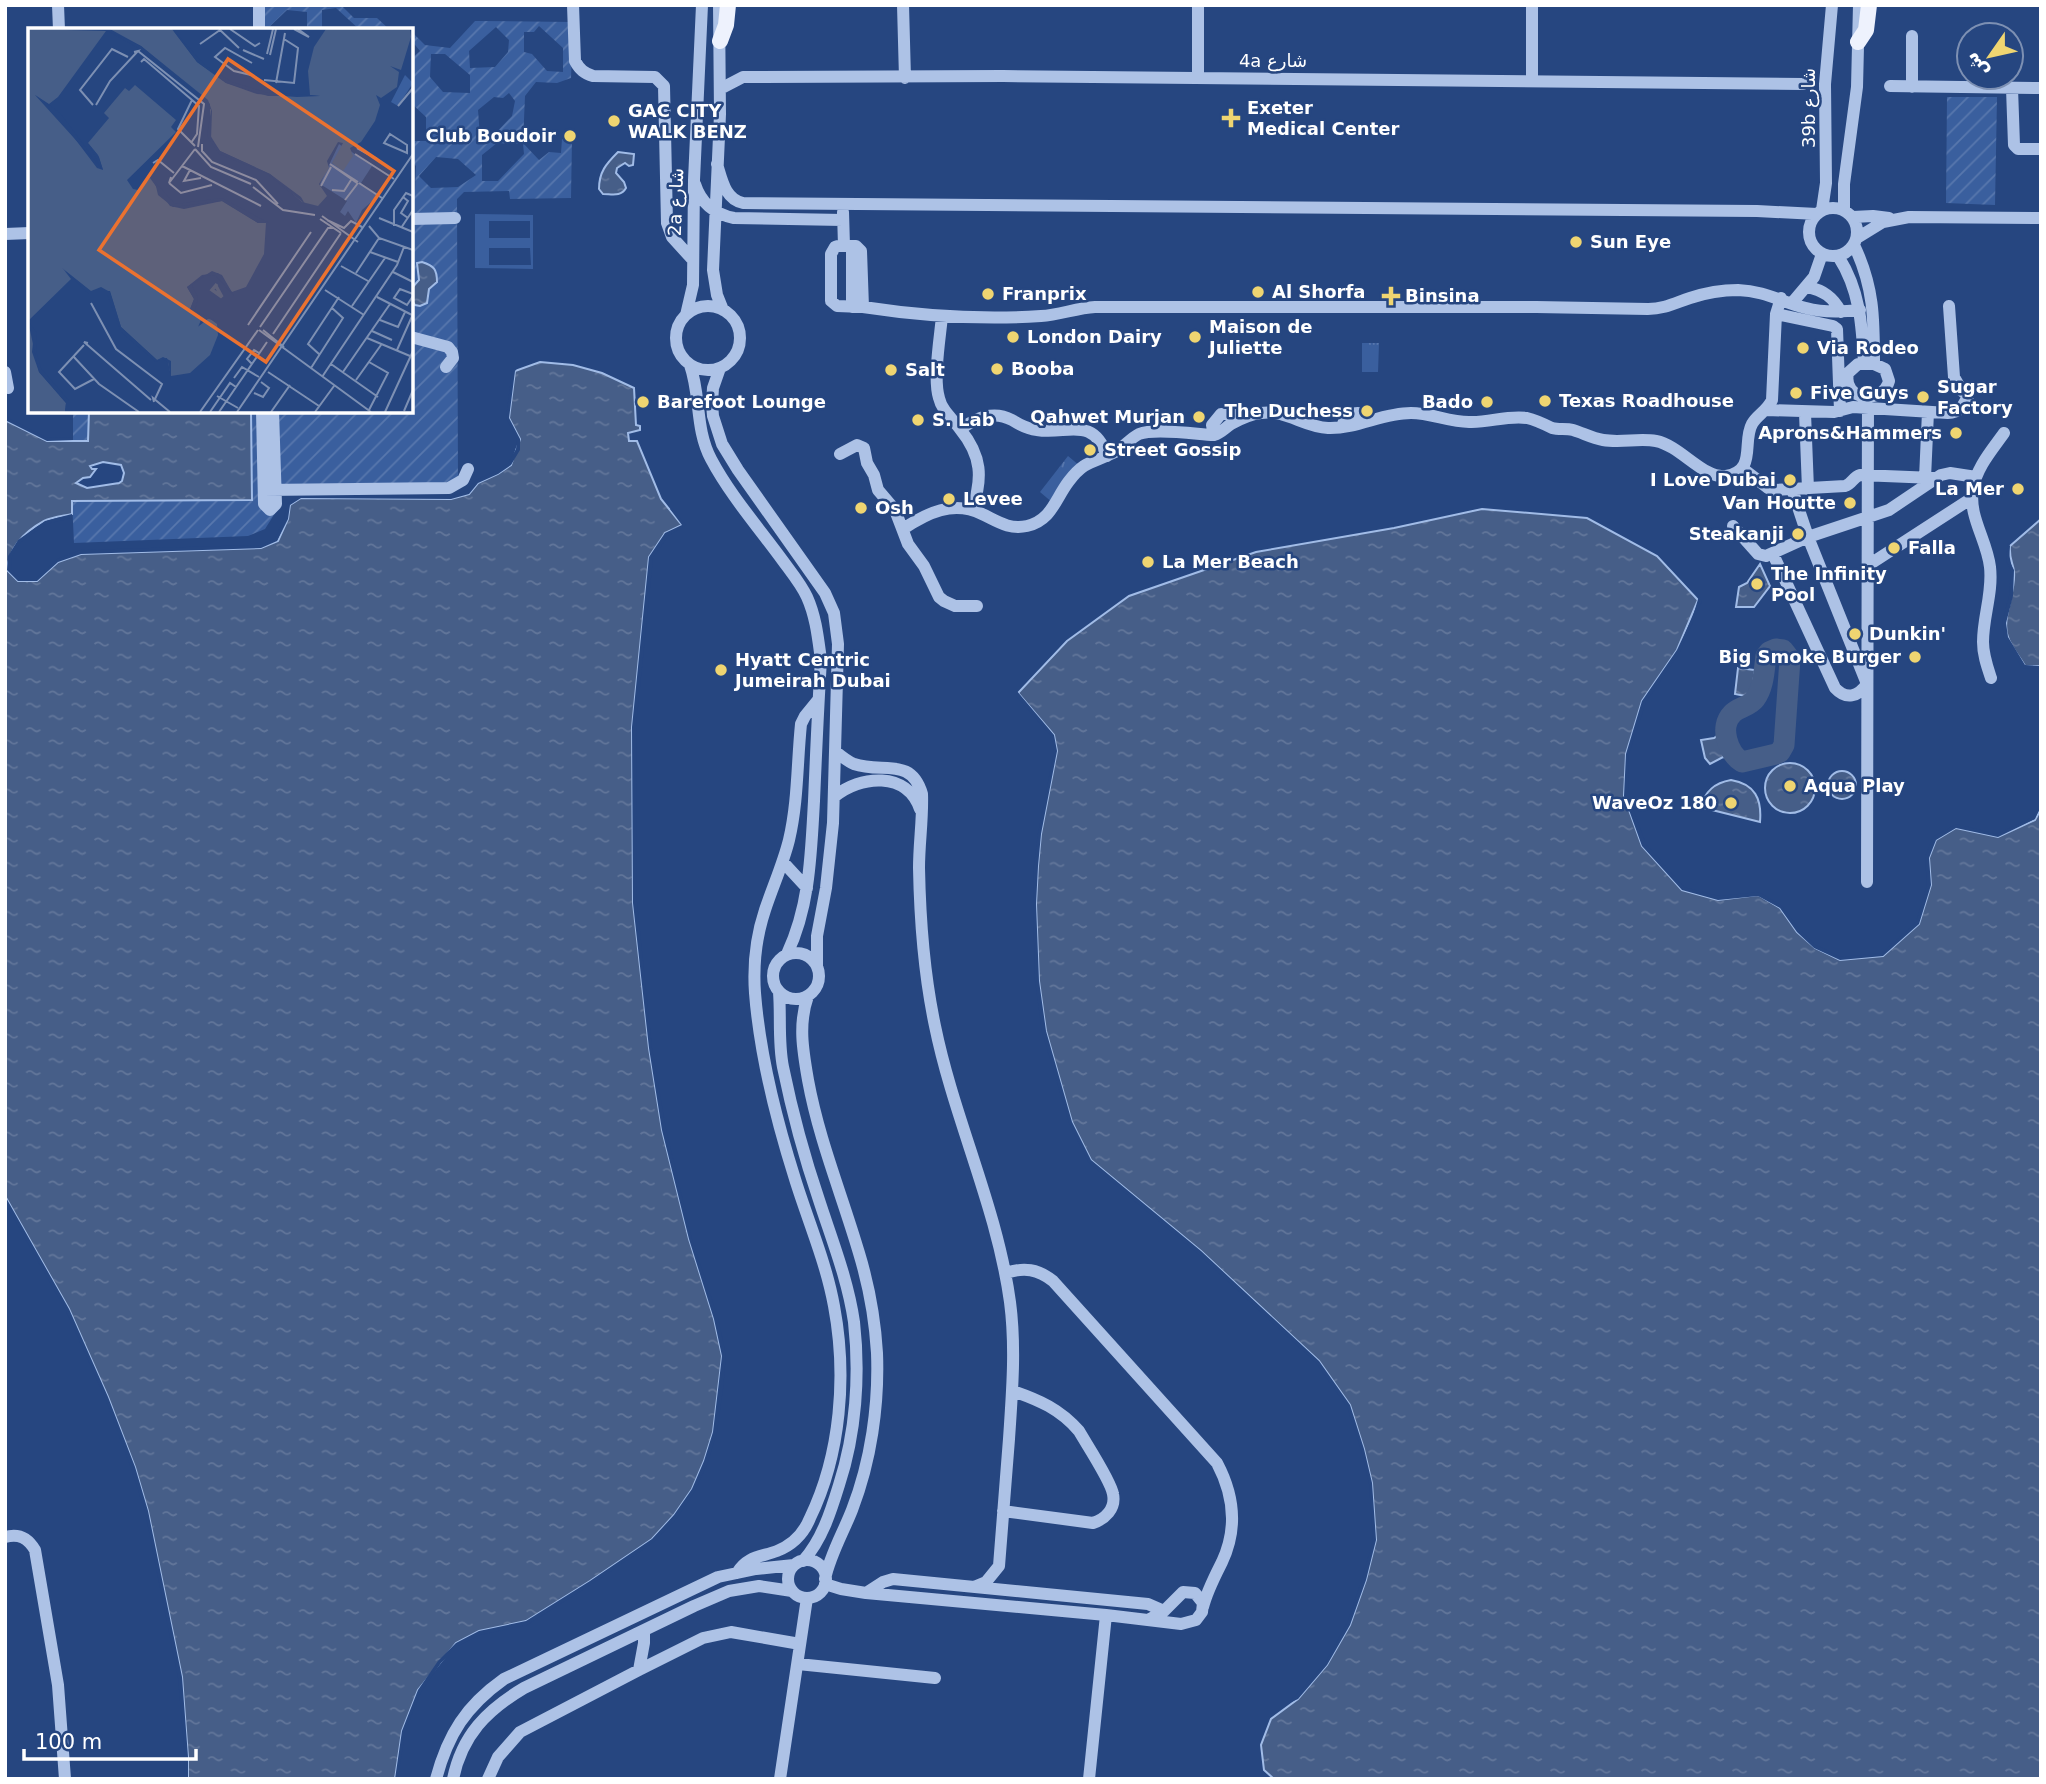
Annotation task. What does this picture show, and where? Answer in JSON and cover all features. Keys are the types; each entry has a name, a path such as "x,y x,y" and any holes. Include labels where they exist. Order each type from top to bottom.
{"main road":[{"path":"720,41 726,26 728,5"},
{"path":"1858,42 1866,30 1869,5"}],"street":[{"path":"58,5 59,28"},
{"path":"258,5 259,28"},
{"path":"573,5 575,61 579,69 593,76 655,77 664,86 667,223 672,237 692,259"},
{"name":"2a شارع","path":"702,5 692,295 677,341 679,350 691,365 697,389 700,429 710,457 724,481 802,588 816,623 821,660 807,888 802,918 787,954"},
{"path":"719,5 720,89 713,270 717,295 723,310"},
{"path":"903,5 905,78"},
{"path":"1198,5 1198,78"},
{"path":"1532,5 1532,80"},
{"name":"39b شارع","path":"1819,212 1826,183 1825,84 1832,5"},
{"path":"1859,5 1854,115 1844,184 1848,214 1856,223 1856,242 1873,309 1869,363"},
{"path":"1912,36 1912,87"},
{"path":"720,63 743,77"},
{"name":"4a شارع","path":"720,89 743,77 1003,76 1803,84"},
{"path":"1890,86 1955,87"},
{"path":"2012,91 2014,145 2018,149 2041,149"},
{"path":"717,164 727,193 738,202 1819,212 1829,208 1848,214 1893,219 1925,216 2041,218"},
{"path":"694,180 705,203 716,212 734,218 843,220"},
{"path":"843,205 848,246"},
{"path":"1819,212 1812,220 1809,235 1815,248 1822,254 1838,256 1844,254 1874,226 1893,219"},
{"path":"413,219 455,218"},
{"path":"5,234 28,233"},
{"path":"857,307 862,254 859,248 835,247 831,254 831,301 837,306 908,314 1020,317 1052,315 1095,307 1648,309 1666,307 1690,298 1727,290 1754,291 1817,310 1860,310"},
{"path":"903,529 942,509 954,508 972,510 1009,527 1038,523 1053,510 1066,485 1078,471 1093,460 1117,452 1135,436 1148,432 1214,435 1238,420 1259,413 1277,413 1318,427 1342,427 1387,415 1412,413 1470,422 1523,418 1554,429 1569,428 1606,440 1663,443 1714,475 1734,474 1742,468 1747,459 1749,431 1758,416 1766,410 1772,394 1776,314 1787,301 1807,287 1814,277 1822,254"},
{"path":"1838,256 1852,282 1869,363"},
{"path":"1807,287 1824,292 1837,304 1841,312"},
{"path":"1766,410 1805,413 1840,411 1868,402 1884,392 1889,381 1885,369 1869,363 1858,364 1852,368 1847,379 1851,390 1868,402 1928,412 1955,413 1960,410 1968,396 1954,377 1949,306"},
{"path":"686,315 694,309 704,307 723,310 738,326 740,341 736,355 720,368 705,370 691,365"},
{"path":"1776,314 1837,329 1840,411"},
{"path":"942,316 937,391 943,409 961,429 979,465 980,483 972,510"},
{"path":"413,338 448,347 453,358 446,366"},
{"path":"455,1777 466,1742 482,1720 501,1702 524,1688 729,1591 759,1586 792,1591 807,1598 820,1592 865,1466 875,1409 877,1375 874,1328 859,1252 832,1176 810,1093 801,1036 808,996 818,983 817,936 826,888 833,823 838,644 834,613 819,583 722,444 712,404 715,377 720,368"},
{"path":"5,372 8,388"},
{"path":"1867,882 1868,402"},
{"path":"1928,412 1930,478"},
{"path":"262,413 270,490"},
{"path":"270,490 273,413"},
{"path":"1805,413 1808,489"},
{"path":"961,429 976,419 990,415 1006,417 1019,425 1037,430 1074,428 1099,440 1107,456"},
{"path":"1991,678 1983,644 1990,593 1990,565 1975,518 1972,498 1976,477 2004,433"},
{"path":"840,454 857,445 864,448 878,490 895,510 908,544 924,566 939,597 955,606 977,606"},
{"path":"1742,468 1774,490 1848,485 1857,476 1867,475 1930,478 1950,473 1976,477"},
{"path":"270,490 449,488 459,484 468,469"},
{"path":"1733,526 1758,554 1766,556 1808,537 1889,510 1930,478"},
{"path":"1792,489 1808,537 1867,684"},
{"path":"1867,566 1972,498"},
{"path":"1773,554 1835,688 1840,694 1848,696 1862,691 1867,684"},
{"path":"737,1573 750,1559 786,1546 805,1527 822,1487 836,1428 841,1369 834,1304 823,1261 779,1125 759,1029 754,979 760,928 783,862 794,816 801,724 818,699"},
{"path":"835,751 854,764 908,772 920,785 921,919 935,1025 947,1077 992,1219 1006,1273 1013,1337 1013,1391 999,1566 992,1577 974,1587"},
{"path":"834,797 857,783 894,782 908,788 921,812"},
{"path":"783,862 807,888"},
{"path":"792,1591 788,1578 815,1546 835,1498 846,1461 855,1400 856,1361 850,1303 797,1128 782,1066 779,992 774,983 773,971 778,961 787,954 804,954 814,961 817,967"},
{"path":"779,992 791,999 808,996"},
{"path":"795,1178 816,1193"},
{"path":"825,1581 841,1589 866,1593 1186,1624 1196,1620 1226,1551 1233,1518 1230,1495 1217,1463 1053,1280 1035,1270 1006,1273"},
{"path":"1003,1511 1093,1523 1105,1518 1114,1501 1111,1488 1073,1424 1061,1412 1046,1403 1013,1391"},
{"path":"5,1537 16,1535 27,1540 35,1550 56,1672 65,1779"},
{"path":"436,1779 448,1742 457,1725 478,1699 504,1679 718,1577 814,1562 825,1574 825,1581"},
{"path":"999,1566 1004,1577 1017,1591"},
{"path":"1150,1619 1164,1611 1177,1597 1214,1574"},
{"path":"866,1593 883,1581 893,1579 1147,1604 1164,1611"},
{"path":"1186,1591 1199,1596 1203,1607"},
{"path":"780,1779 807,1598"},
{"path":"1089,1779 1107,1615"},
{"path":"639,1670 645,1631"},
{"path":"488,1779 498,1757 520,1732 703,1638 731,1632 800,1644"},
{"path":"797,1664 935,1678"}],"green space":[{"path":"261,5 341,5 354,18 377,18 388,28 358,28 336,8 322,10 322,28 307,28 307,12 287,10 268,28 261,28"},
{"path":"475,21 573,22 571,78 557,83 536,82 525,96 523,143 539,160 549,152 561,153 562,139 572,139 571,198 510,199 509,191 464,192 457,199 458,484 282,488 277,510 265,529 248,536 74,543 72,501 251,500 251,413 413,413 413,190 416,166 413,163 413,141 426,141 426,117 413,105 413,57 420,51 413,42 413,33 425,45 450,48","holes":["539,26 563,48 563,72 547,71 532,54 524,52 524,32 534,32","496,27 509,40 508,52 495,67 470,68 469,51","431,54 445,54 470,75 470,93 443,92 430,77","509,93 515,101 512,116 492,137 480,137 478,110 494,97 503,98","497,143 523,144 524,154 498,181 482,181 482,155","436,157 458,159 476,175 458,187 431,188 419,176"]},
{"path":"1947,97 1997,97 1995,205 1946,203"},
{"path":"475,214 533,215 533,269 475,268","holes":["489,221 530,221 530,238 489,238","489,248 530,248 531,265 489,265"]},
{"path":"1362,343 1379,343 1378,372 1362,372"},
{"path":"73,413 89,413 89,441 73,440"},
{"path":"1068,456 1080,466 1053,503 1040,492"}],"water":[{"path":"618,152 634,154 633,165 625,163 617,168 616,173 626,188 619,194 603,194 599,189 602,173"},
{"path":"422,262 434,269 437,282 429,289 427,303 420,306 413,302 413,287 419,280 417,263"},
{"path":"540,362 573,365 602,373 634,388 636,425 640,426 640,430 628,433 629,441 637,441 661,499 682,525 665,533 649,557 632,727 633,903 649,1048 662,1130 722,1356 713,1432 692,1489 674,1515 652,1539 526,1621 479,1631 456,1643 418,1690 402,1731 395,1779 188,1779 182,1677 148,1511 135,1467 69,1309 5,1196 5,420 47,441 88,441 89,413 251,413 252,500 72,501 72,514 50,518 37,525 14,548 7,570 18,581 37,581 58,562 81,554 261,548 278,541 288,519 290,505 301,498 451,499 469,494 478,483 511,465 520,439 509,418 515,371","holes":["103,462 121,465 124,473 119,483 87,488 76,483 90,477 96,469 90,466"]},
{"path":"1482,509 1587,518 1657,556 1698,600 1677,650 1642,701 1626,754 1624,796 1642,846 1682,890 1718,900 1758,895 1780,908 1797,932 1815,948 1840,960 1883,956 1919,924 1931,885 1929,858 1936,840 1956,828 1998,837 2035,820 2041,809 2041,1779 1274,1779 1264,1770 1261,1745 1271,1719 1298,1699 1327,1665 1350,1625 1366,1580 1376,1540 1372,1483 1350,1405 1319,1361 1201,1251 1091,1160 1072,1122 1046,1031 1039,981 1036,904 1038,866 1041,834 1057,751 1054,735 1018,693 1067,641 1129,596 1256,552 1394,528"},
{"path":"2041,519 2041,666 2025,666 2011,644 2006,630 2014,580 2010,546"},
{"name":"The Infinity Pool","path":"1760,564 1770,586 1754,607 1736,607 1739,587 1747,583"},
{"path":"1738,668 1755,670 1752,690 1745,696 1735,694"},
{"path":"1726,730 1727,741 1736,758 1723,757 1710,764 1705,758 1701,740 1714,738"},
{"name":"Aqua Play","path":"1790,763 1808,770 1815,788 1808,806 1790,813 1772,806 1765,788 1772,770"},
{"path":"1842,771 1852,775 1856,785 1852,795 1842,799 1832,795 1828,785 1832,775"},
{"name":"WaveOz 180","path":"1731,780 1746,785 1755,794 1760,806 1760,822 1700,807 1711,789"}],"pier":[{"path":"519,366 515,371 509,418 520,439 520,450 511,465 478,483 469,494 451,499 301,498 290,505 288,519 277,541 261,548 81,554 58,562 37,581 18,581 7,570 8,556 18,540 45,521 72,514 72,518 46,524 21,542 12,557 11,569 20,578 36,578 57,559 80,550 260,545 275,539 287,504 300,495 451,496 467,491 476,480 508,463 516,449 517,440 506,418 512,370"},
{"path":"5,416 47,438 73,437 73,440 47,441 5,420"},
{"path":"672,508 686,525 668,536 653,558 636,727 637,902 652,1048 666,1129 692,1239 718,1318 726,1355 717,1432 695,1491 677,1518 654,1542 527,1625 480,1635 458,1646 441,1663 421,1692 405,1732 398,1779 395,1779 402,1731 418,1690 438,1661 456,1643 479,1631 526,1621 652,1539 674,1515 692,1489 713,1432 722,1356 662,1130 649,1048 633,903 632,727 649,557 665,533 682,525 670,509"},
{"path":"2008,543 2009,560 2014,570 2013,596 2006,623 2008,637 2025,665 2041,666 2041,669 2022,668 2004,638 2002,623 2009,596 2011,571 2006,560"},
{"path":"1699,596 1702,601 1680,652 1646,702 1629,754 1628,795 1646,844 1684,887 1718,896 1759,892 1782,906 1800,930 1816,945 1841,957 1882,953 1916,922 1927,885 1925,857 1933,837 1956,824 1997,834 2033,817 2041,805 2035,819 1998,837 1956,828 1936,840 1929,858 1931,885 1919,924 1883,956 1840,960 1814,948 1797,932 1780,908 1758,896 1718,900 1682,890 1642,846 1624,796 1626,754 1642,701 1677,650"},
{"path":"1016,690 1054,735 1057,751 1041,834 1038,866 1036,904 1039,981 1046,1031 1072,1122 1091,1160 1201,1251 1319,1361 1350,1405 1364,1449 1372,1483 1376,1540 1366,1580 1350,1625 1327,1665 1298,1699 1285,1705 1325,1663 1347,1623 1362,1579 1373,1540 1369,1484 1361,1450 1347,1407 1316,1363 1198,1254 1088,1162 1069,1123 1042,1032 1035,981 1034,865 1054,751 1051,736 1016,696"},
{"path":"5,1196 69,1309 135,1467 148,1511 182,1677 188,1779 184,1779 185,1758 178,1678 145,1512 105,1398 66,1311 5,1203"}],"waterway":[{"path":"1776,649 1783,650 1790,659 1784,745 1776,754 1742,762 1733,753 1727,740 1728,719 1755,699 1762,684 1766,656 1776,649"}],"place":[{"name":"Exeter Medical Center","path":"1231,118"},
{"name":"GAC CITY WALK BENZ","path":"614,121"},
{"name":"Club Boudoir","path":"570,136"},
{"name":"Sun Eye","path":"1576,242"},
{"name":"Al Shorfa","path":"1258,292"},
{"name":"Franprix","path":"988,294"},
{"name":"Binsina","path":"1391,296"},
{"name":"London Dairy","path":"1013,337"},
{"name":"Maison de Juliette","path":"1195,337"},
{"name":"Via Rodeo","path":"1803,348"},
{"name":"Booba","path":"997,369"},
{"name":"Salt","path":"891,370"},
{"name":"Five Guys","path":"1796,393"},
{"name":"Sugar Factory","path":"1923,397"},
{"name":"Texas Roadhouse","path":"1545,401"},
{"name":"Barefoot Lounge","path":"643,402"},
{"name":"Bado","path":"1487,402"},
{"name":"The Duchess","path":"1367,411"},
{"name":"Qahwet Murjan","path":"1199,417"},
{"name":"S. Lab","path":"918,420"},
{"name":"Aprons&Hammers","path":"1956,433"},
{"name":"Street Gossip","path":"1090,450"},
{"name":"I Love Dubai","path":"1790,480"},
{"name":"La Mer","path":"2018,489"},
{"name":"Levee","path":"949,499"},
{"name":"Van Houtte","path":"1850,503"},
{"name":"Osh","path":"861,508"},
{"name":"Steakanji","path":"1798,534"},
{"name":"Falla","path":"1894,548"},
{"name":"La Mer Beach","path":"1148,562"},
{"name":"The Infinity Pool","path":"1757,584"},
{"name":"Dunkin'","path":"1855,634"},
{"name":"Big Smoke Burger","path":"1915,657"},
{"name":"Hyatt Centric Jumeirah Dubai","path":"721,670"},
{"name":"Aqua Play","path":"1790,786"},
{"name":"WaveOz 180","path":"1731,803"}]}
